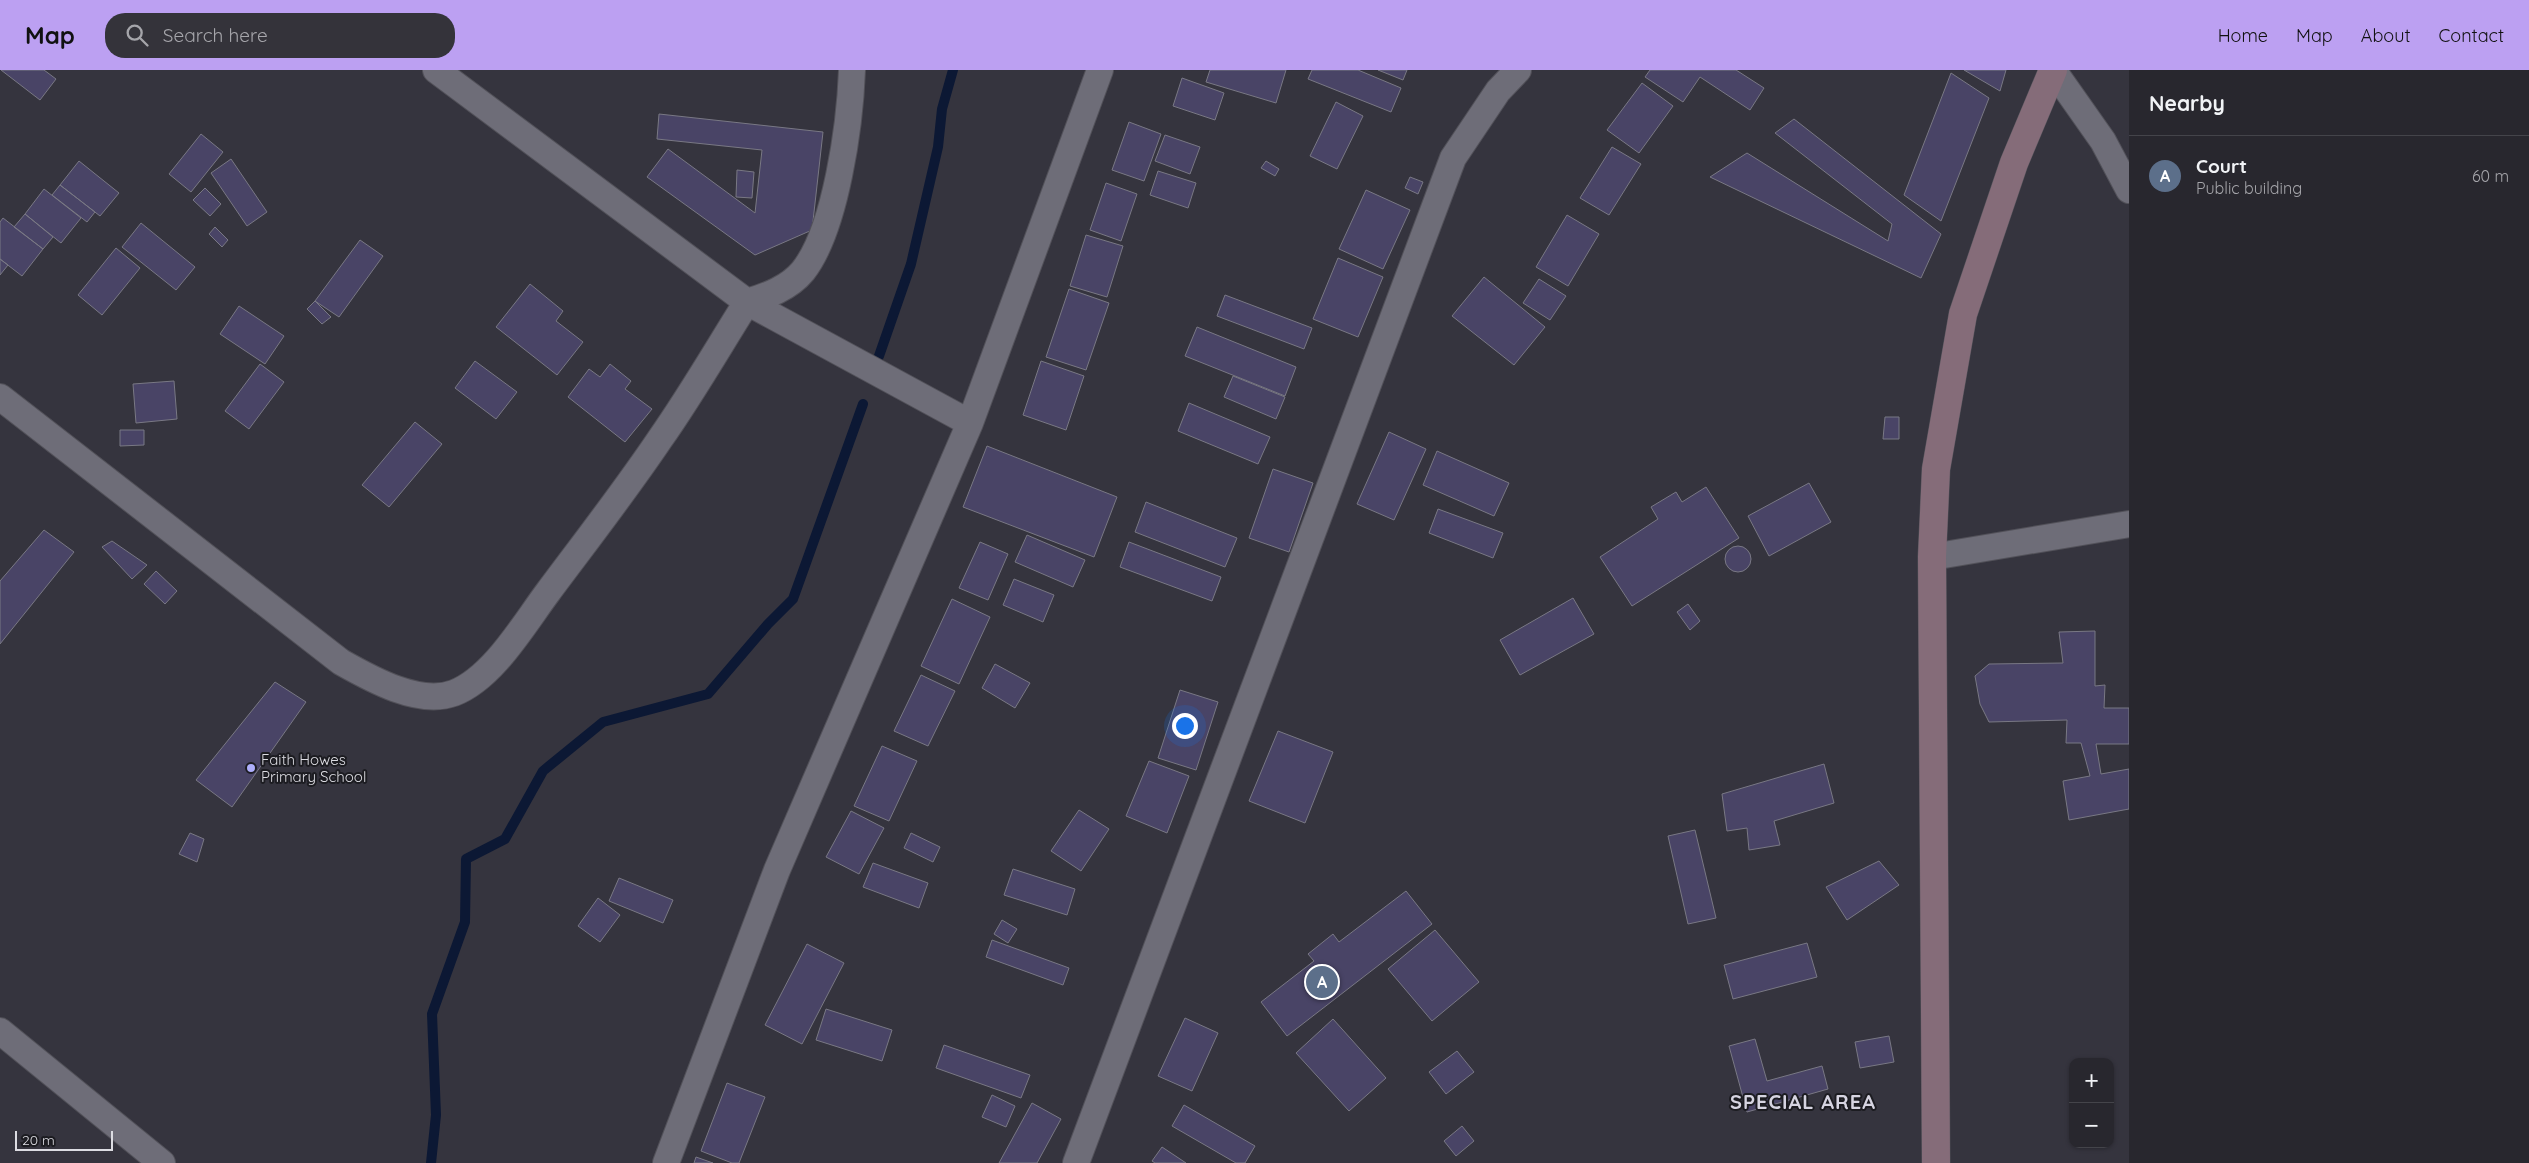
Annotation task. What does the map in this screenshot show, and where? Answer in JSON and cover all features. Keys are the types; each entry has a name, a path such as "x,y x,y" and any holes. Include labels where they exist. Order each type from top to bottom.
{"street":[{"path":"436,70 747,302 970,423"},
{"path":"0,397 341,662 382,685 405,692 440,695 453,693 468,686 498,658 660,439 747,302 766,296 788,284 802,272 815,251 834,200 851,102 852,70"},
{"path":"666,1163 777,870 970,423 1100,70"},
{"path":"1076,1163 1453,158 1498,90 1518,70"},
{"path":"2053,70 2103,141 2129,190"},
{"path":"1936,1163 1932,557 1936,469 1963,314 2014,163 2053,70"},
{"path":"1932,557 2129,524"},
{"path":"0,1031 162,1163"}],"building":[{"path":"1,70 44,70 56,79 40,100"},
{"path":"1210,70 1286,70 1276,103 1206,82"},
{"path":"1312,70 1358,70 1401,88 1391,112 1308,79"},
{"path":"1378,70 1407,70 1403,80"},
{"path":"1650,70 1736,70 1764,88 1750,110 1700,77 1683,102 1645,77"},
{"path":"1964,70 2006,70 2000,91"},
{"path":"1951,73 1989,98 1941,221 1904,195"},
{"path":"1182,78 1224,93 1215,120 1173,106"},
{"path":"1642,83 1673,106 1639,153 1607,130"},
{"path":"1336,102 1363,116 1337,169 1310,156"},
{"path":"659,114 823,132 812,230 755,255 647,177 668,149 755,213 762,150 657,139"},
{"path":"1794,119 1941,234 1921,278 1710,177 1747,153 1888,241 1892,224 1775,133"},
{"path":"1129,122 1161,134 1144,181 1112,170"},
{"path":"201,134 223,152 191,192 169,174"},
{"path":"1165,135 1200,147 1190,174 1155,161"},
{"path":"1612,147 1641,164 1609,215 1580,198"},
{"path":"231,159 267,212 247,226 211,173"},
{"path":"79,161 119,193 100,216 60,185"},
{"path":"1266,161 1279,169 1275,176 1261,168"},
{"path":"737,170 754,172 752,198 736,197"},
{"path":"1158,171 1196,183 1188,208 1150,195"},
{"path":"1410,177 1423,182 1418,194 1405,188"},
{"path":"1106,183 1137,194 1121,241 1090,230"},
{"path":"60,185 95,212 87,222 52,195"},
{"path":"205,188 221,204 210,216 193,200"},
{"path":"44,189 81,218 61,243 25,214"},
{"path":"1366,190 1410,210 1383,269 1339,249"},
{"path":"25,214 53,237 43,249 14,227"},
{"path":"1567,215 1599,234 1568,286 1536,267"},
{"path":"3,218 43,249 22,276 0,259 0,222"},
{"path":"141,223 195,267 176,290 122,247"},
{"path":"215,227 228,240 222,247 209,234"},
{"path":"1086,235 1123,246 1107,297 1070,286"},
{"path":"360,240 383,256 339,317 315,301"},
{"path":"116,248 140,268 102,315 78,295"},
{"path":"1338,258 1383,277 1358,337 1313,319"},
{"path":"0,259 8,265 0,275"},
{"path":"1484,277 1545,327 1514,365 1452,316"},
{"path":"1539,279 1566,296 1550,320 1523,303"},
{"path":"530,284 563,311 556,321 583,342 557,375 496,327"},
{"path":"1069,289 1109,303 1086,370 1046,357"},
{"path":"1225,295 1312,328 1304,349 1217,316"},
{"path":"315,301 331,317 322,324 307,309"},
{"path":"239,306 284,336 265,364 220,334"},
{"path":"1197,327 1296,367 1285,396 1185,356"},
{"path":"475,361 517,392 496,419 455,388"},
{"path":"1041,361 1084,376 1066,430 1023,415"},
{"path":"260,364 284,382 249,429 225,411"},
{"path":"610,364 631,381 625,389 652,409 625,442 568,397 589,369 600,377"},
{"path":"1233,376 1285,397 1276,419 1224,397"},
{"path":"174,381 177,419 136,423 133,384"},
{"path":"1189,403 1270,437 1258,464 1178,431"},
{"path":"1885,417 1899,417 1899,439 1883,439"},
{"path":"415,422 442,444 389,507 362,485"},
{"path":"120,430 144,430 144,445 120,446"},
{"path":"1389,432 1426,449 1394,520 1357,504"},
{"path":"987,446 1117,497 1094,557 963,507"},
{"path":"1437,451 1509,483 1494,516 1423,485"},
{"path":"1273,469 1313,483 1289,552 1249,538"},
{"path":"1809,483 1831,522 1769,556 1748,516"},
{"path":"1706,487 1739,538 1632,606 1600,557 1658,519 1651,507 1676,492 1682,502"},
{"path":"1146,502 1237,538 1225,567 1135,532"},
{"path":"1438,509 1503,533 1493,558 1429,533"},
{"path":"44,530 74,552 0,644 0,581"},
{"path":"1027,535 1085,560 1073,587 1015,562"},
{"path":"112,541 147,565 132,579 102,547"},
{"path":"980,542 1008,554 988,600 959,588"},
{"path":"1129,542 1221,577 1212,601 1120,567"},
{"path":"1738,546 1747,550 1751,559 1747,568 1738,572 1729,568 1725,559 1729,550"},
{"path":"156,571 177,591 165,604 144,584"},
{"path":"1014,579 1054,595 1043,622 1003,605"},
{"path":"1573,598 1594,634 1520,675 1500,640"},
{"path":"952,599 990,617 959,684 921,666"},
{"path":"1688,604 1700,621 1690,630 1677,612"},
{"path":"2095,631 2095,686 2105,685 2104,708 2129,708 2129,744 2096,744 2101,774 2129,769 2129,809 2069,820 2063,781 2090,776 2081,743 2066,743 2067,720 1989,722 1980,704 1975,676 1989,664 2063,663 2059,632"},
{"path":"995,664 1030,683 1015,708 982,688"},
{"path":"921,675 955,691 928,746 894,731"},
{"path":"275,682 306,702 232,807 196,780"},
{"path":"1180,690 1218,702 1196,770 1158,758"},
{"path":"1278,731 1333,752 1305,823 1249,801"},
{"path":"882,746 917,761 889,821 854,806"},
{"path":"1149,761 1189,776 1167,833 1126,816"},
{"path":"1824,764 1834,803 1774,821 1780,845 1749,850 1747,828 1727,831 1722,794"},
{"path":"1079,810 1109,829 1081,871 1051,851"},
{"path":"851,811 884,828 859,874 826,857"},
{"path":"1695,830 1716,918 1688,924 1668,836"},
{"path":"190,833 204,839 197,862 179,854"},
{"path":"911,833 940,847 933,862 904,848"},
{"path":"1879,861 1899,885 1847,920 1826,887"},
{"path":"873,863 928,883 919,908 863,887"},
{"path":"1013,869 1075,889 1067,915 1004,895"},
{"path":"619,878 673,900 663,923 609,901"},
{"path":"1406,891 1432,924 1287,1036 1261,1002 1314,961 1308,954 1333,934 1339,942"},
{"path":"598,898 620,915 600,942 578,926"},
{"path":"1002,920 1017,929 1008,943 994,934"},
{"path":"1435,930 1479,982 1432,1021 1388,969"},
{"path":"992,940 1069,968 1063,985 986,957"},
{"path":"1807,943 1817,977 1733,999 1724,965"},
{"path":"807,944 844,963 802,1044 765,1025"},
{"path":"826,1009 892,1030 882,1061 816,1040"},
{"path":"1185,1018 1218,1033 1192,1091 1158,1076"},
{"path":"1333,1019 1386,1078 1349,1111 1296,1053"},
{"path":"1889,1036 1894,1062 1860,1068 1855,1042"},
{"path":"1755,1039 1767,1081 1822,1066 1828,1089 1747,1112 1729,1046"},
{"path":"944,1045 1030,1075 1021,1098 936,1068"},
{"path":"1457,1051 1474,1072 1446,1094 1429,1072"},
{"path":"727,1083 765,1097 739,1163 732,1163 701,1151"},
{"path":"992,1095 1015,1106 1006,1127 982,1117"},
{"path":"1032,1103 1061,1119 1037,1163 999,1163"},
{"path":"1184,1105 1255,1146 1245,1163 1236,1163 1172,1126"},
{"path":"1462,1126 1474,1141 1456,1156 1444,1141"},
{"path":"1162,1147 1186,1163 1155,1163 1152,1161"},
{"path":"696,1157 713,1163 694,1163"}],"waterway":[{"path":"879,356 911,264 938,147 942,109 953,70"},
{"path":"431,1163 436,1115 432,1014 465,922 466,859 505,839 543,771 603,722 708,694 768,624 793,599 863,404"}],"place":[{"name":"Faith Howes Primary School","path":"251,768"},
{"name":"Court","path":"1322,982"}],"district":[{"name":"SPECIAL AREA","path":"1803,1101"}]}
